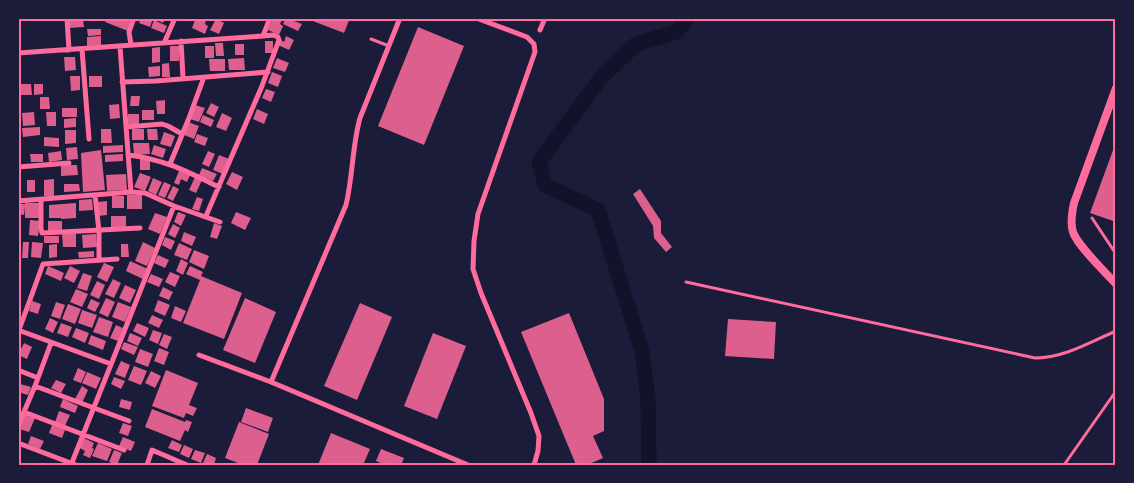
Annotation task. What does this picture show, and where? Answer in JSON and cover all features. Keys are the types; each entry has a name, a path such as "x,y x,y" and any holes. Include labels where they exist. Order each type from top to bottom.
{"main road":[{"path":"1116,88 1074,203 1072,230 1077,240 1116,284"}],"street":[{"path":"67,18 69,50"},
{"path":"131,45 129,32 134,18"},
{"path":"165,41 175,18"},
{"path":"263,36 270,18"},
{"path":"271,382 346,205 360,118 400,18"},
{"path":"476,18 527,38 534,44 536,52 478,214 473,268 539,436 534,465"},
{"path":"540,30 545,18"},
{"path":"18,53 165,41 273,35 278,38 268,72 206,216"},
{"path":"181,41 183,78"},
{"path":"120,46 131,192"},
{"path":"82,49 89,139"},
{"path":"122,82 268,72"},
{"path":"170,164 204,77"},
{"path":"126,127 162,124 182,134"},
{"path":"128,155 146,157 170,164 219,187"},
{"path":"18,167 69,163"},
{"path":"18,201 131,192 145,193 220,222"},
{"path":"95,195 99,260"},
{"path":"41,200 42,233 140,228"},
{"path":"18,443 73,464 174,206"},
{"path":"111,364 18,330 43,264 117,259"},
{"path":"18,426 51,343"},
{"path":"199,355 271,382 464,464"},
{"path":"18,370 38,378"},
{"path":"35,386 129,421"},
{"path":"24,412 124,450"},
{"path":"147,465 152,450 187,465"}],"lane":[{"path":"371,39 389,46"},
{"path":"1092,218 1116,255"},
{"path":"686,282 1035,358 1049,358 1063,354 1116,331"},
{"path":"1064,465 1116,391"}],"building":[{"path":"107,18 121,18 132,22 128,31 105,22"},
{"path":"141,18 153,18 150,27 139,23"},
{"path":"153,18 165,18 163,23"},
{"path":"199,18 206,20 205,24 208,26 205,34 192,28 195,20 198,21"},
{"path":"273,18 283,18 280,24 283,26 279,35 268,30"},
{"path":"286,18 302,24 298,31 283,24"},
{"path":"305,18 350,18 344,33"},
{"path":"69,19 83,19 84,27 69,28"},
{"path":"216,19 224,23 219,34 210,30"},
{"path":"154,20 167,26 164,33 151,28"},
{"path":"418,27 464,46 424,145 378,126"},
{"path":"87,29 101,29 101,35 88,36"},
{"path":"101,36 101,45 87,46 87,37"},
{"path":"286,36 294,40 289,50 278,45 281,40 284,42"},
{"path":"265,41 273,41 273,53 265,53"},
{"path":"215,43 223,43 224,56 216,56"},
{"path":"235,44 244,44 244,55 235,55"},
{"path":"170,46 179,46 179,61 170,61"},
{"path":"205,46 214,46 214,58 205,58"},
{"path":"160,47 160,62 152,63 152,48"},
{"path":"64,57 75,57 76,70 65,71"},
{"path":"244,58 245,70 229,70 228,59"},
{"path":"277,58 289,63 285,72 273,68"},
{"path":"209,59 225,59 225,71 210,71"},
{"path":"169,63 170,77 162,77 162,64"},
{"path":"160,66 160,76 149,77 148,67"},
{"path":"272,72 282,76 278,87 268,83"},
{"path":"70,76 80,76 80,90 71,91"},
{"path":"89,76 102,76 102,87 89,87"},
{"path":"18,84 31,84 32,95 18,95"},
{"path":"34,84 43,84 43,94 34,95"},
{"path":"266,89 275,92 271,102 262,98"},
{"path":"131,96 140,96 139,106 130,106"},
{"path":"40,97 49,97 50,109 40,109"},
{"path":"165,100 165,114 157,114 156,101"},
{"path":"211,103 219,107 214,117 206,113"},
{"path":"119,104 120,118 110,119 109,105"},
{"path":"195,105 205,108 199,122 190,119"},
{"path":"62,108 77,108 77,117 62,117"},
{"path":"257,109 268,114 264,124 253,119"},
{"path":"142,110 154,110 154,120 142,120"},
{"path":"34,112 35,125 23,126 22,113"},
{"path":"46,112 56,112 56,126 47,126"},
{"path":"222,113 232,118 226,131 216,127"},
{"path":"128,114 139,114 139,124 128,124"},
{"path":"203,115 214,120 211,127 200,122"},
{"path":"76,118 76,127 64,128 64,119"},
{"path":"188,122 199,126 194,139 184,135"},
{"path":"40,127 40,135 23,137 22,128"},
{"path":"101,129 111,129 112,143 101,143"},
{"path":"132,129 144,129 144,140 132,140"},
{"path":"147,129 157,129 158,140 148,140"},
{"path":"65,130 76,130 76,143 65,144"},
{"path":"164,132 175,136 171,147 160,144"},
{"path":"197,134 208,138 205,146 194,142"},
{"path":"44,137 59,138 59,147 44,146"},
{"path":"1116,142 1116,222 1090,213"},
{"path":"133,143 149,143 150,154 134,155"},
{"path":"123,145 123,152 103,153 103,146"},
{"path":"154,145 166,149 163,158 151,154"},
{"path":"77,147 78,159 67,160 66,148"},
{"path":"101,150 105,190 83,192 81,153"},
{"path":"61,151 62,160 49,162 48,153"},
{"path":"208,151 215,154 209,167 202,164"},
{"path":"30,154 43,154 43,162 31,162"},
{"path":"123,154 123,161 105,162 105,155"},
{"path":"219,155 229,159 223,174 213,170"},
{"path":"140,158 150,158 150,170 140,170"},
{"path":"61,165 77,165 78,175 61,176"},
{"path":"202,168 217,174 213,181 199,175"},
{"path":"179,171 190,175 187,182 181,179 179,185 174,183"},
{"path":"232,172 243,177 237,190 226,184"},
{"path":"140,173 151,177 145,191 134,187"},
{"path":"126,174 127,190 107,191 106,175"},
{"path":"195,177 202,180 196,193 189,190"},
{"path":"153,178 162,182 156,195 148,191"},
{"path":"54,179 54,196 44,196 44,180"},
{"path":"27,180 35,180 35,192 27,192"},
{"path":"164,182 171,185 165,198 158,195"},
{"path":"64,184 79,184 80,191 64,192"},
{"path":"173,186 179,189 173,201 167,198"},
{"path":"640,189 661,221 661,233 672,247 666,252 654,238 653,226 633,194"},
{"path":"127,195 142,195 142,209 127,209"},
{"path":"112,196 124,196 124,208 112,208"},
{"path":"197,197 203,199 199,211 192,209"},
{"path":"92,199 93,210 79,211 79,200"},
{"path":"107,201 107,215 98,216 98,202"},
{"path":"40,203 40,218 25,218 25,207 24,215 18,214 18,204"},
{"path":"76,203 76,218 49,218 49,205"},
{"path":"178,212 186,215 181,226 174,222"},
{"path":"236,212 251,218 245,230 231,223"},
{"path":"155,213 167,217 160,234 148,229"},
{"path":"111,216 126,216 126,228 111,228"},
{"path":"30,220 40,221 38,236 29,235"},
{"path":"48,221 62,221 62,232 48,232"},
{"path":"214,223 222,226 217,239 210,237"},
{"path":"173,224 180,228 175,238 168,234"},
{"path":"184,232 196,237 192,246 181,241"},
{"path":"62,234 76,234 76,247 63,247"},
{"path":"96,234 97,247 83,248 82,235"},
{"path":"44,236 59,236 59,243 44,243"},
{"path":"165,237 175,241 171,250 162,245"},
{"path":"23,242 29,242 28,258 22,258"},
{"path":"32,242 43,243 41,258 31,257"},
{"path":"143,242 155,248 147,266 135,261"},
{"path":"179,243 192,249 187,260 174,255"},
{"path":"57,244 57,257 49,258 49,245"},
{"path":"121,244 128,244 129,257 121,257"},
{"path":"194,250 209,256 204,269 189,262"},
{"path":"94,251 94,257 79,258 78,252"},
{"path":"158,255 169,260 165,268 154,263"},
{"path":"181,259 188,263 183,275 176,271"},
{"path":"130,261 148,269 143,279 126,271"},
{"path":"104,263 114,267 107,282 97,277"},
{"path":"48,266 64,273 61,281 45,274"},
{"path":"70,266 80,271 74,283 64,278"},
{"path":"190,266 203,272 201,276 242,293 224,339 183,323 200,280 186,274"},
{"path":"170,272 180,276 175,287 165,282"},
{"path":"83,273 92,276 87,291 77,288"},
{"path":"151,274 163,279 159,287 147,282"},
{"path":"113,279 121,283 114,298 105,294"},
{"path":"97,281 105,285 99,299 90,295"},
{"path":"125,285 136,290 130,303 119,298"},
{"path":"163,287 173,292 169,300 159,296"},
{"path":"76,289 88,294 82,307 70,302"},
{"path":"106,298 115,302 108,317 99,313"},
{"path":"245,298 276,312 255,363 223,350"},
{"path":"91,299 100,303 95,312 87,308"},
{"path":"158,300 170,305 165,316 154,311"},
{"path":"32,301 41,304 38,314 29,311"},
{"path":"56,302 65,305 60,319 51,316"},
{"path":"118,302 131,307 125,322 112,317"},
{"path":"360,303 392,317 357,400 324,386"},
{"path":"68,304 81,309 75,324 62,319"},
{"path":"175,306 186,311 181,322 171,318"},
{"path":"82,310 97,315 92,328 78,323"},
{"path":"569,313 604,399 604,431 593,436 603,458 587,465 576,465 521,332"},
{"path":"152,315 163,320 159,328 148,323"},
{"path":"99,317 113,322 108,337 93,332"},
{"path":"50,318 58,322 53,333 45,329"},
{"path":"728,319 776,322 774,359 725,356"},
{"path":"61,323 72,327 68,337 57,333"},
{"path":"137,323 149,328 145,337 133,331"},
{"path":"116,325 123,328 118,341 110,338"},
{"path":"76,328 89,333 85,343 72,337"},
{"path":"153,330 162,333 158,344 149,340"},
{"path":"130,333 142,338 138,346 127,341"},
{"path":"433,333 466,346 437,419 404,406"},
{"path":"164,334 172,337 167,349 159,345"},
{"path":"91,335 106,341 103,350 88,344"},
{"path":"124,342 138,347 134,355 121,349"},
{"path":"24,343 32,347 27,359 18,355"},
{"path":"159,348 169,352 164,365 154,361"},
{"path":"140,349 153,354 148,367 135,362"},
{"path":"121,361 130,365 125,378 115,374"},
{"path":"134,366 147,371 141,385 128,380"},
{"path":"78,368 86,372 81,383 73,380"},
{"path":"166,370 198,383 189,405 197,408 193,416 186,413 184,418 152,406"},
{"path":"151,371 161,376 155,388 145,383"},
{"path":"87,372 101,378 96,389 82,383"},
{"path":"114,377 125,381 121,389 111,384"},
{"path":"56,380 66,384 61,393 51,388"},
{"path":"20,384 31,387 28,395 18,392"},
{"path":"82,386 88,390 82,403 75,399"},
{"path":"63,399 78,406 75,413 60,407"},
{"path":"121,399 132,402 130,410 119,407"},
{"path":"246,408 273,418 268,432 241,422"},
{"path":"152,409 185,422 186,420 192,422 188,432 185,430 180,441 145,427"},
{"path":"59,411 70,415 65,426 55,422"},
{"path":"24,415 35,418 29,432 19,429"},
{"path":"239,422 269,434 257,465 243,465 225,458"},
{"path":"123,423 132,426 128,436 119,433"},
{"path":"52,425 65,430 62,438 49,433"},
{"path":"331,433 370,449 363,465 318,465"},
{"path":"31,436 44,441 40,449 28,444"},
{"path":"123,437 135,442 131,451 119,446"},
{"path":"84,438 94,443 90,458 83,455 85,451 80,448"},
{"path":"172,440 182,445 179,452 168,448"},
{"path":"98,443 112,449 107,461 92,456"},
{"path":"184,445 193,449 189,458 180,454"},
{"path":"381,449 404,458 401,465 385,465 376,461"},
{"path":"114,450 122,453 117,465 109,462"},
{"path":"195,450 205,453 201,463 191,459"},
{"path":"207,454 216,458 214,465 203,463"}],"waterway":[{"path":"649,465 648,400 642,351 598,210 545,185 539,162 600,79 636,44 676,32 688,18"}]}
